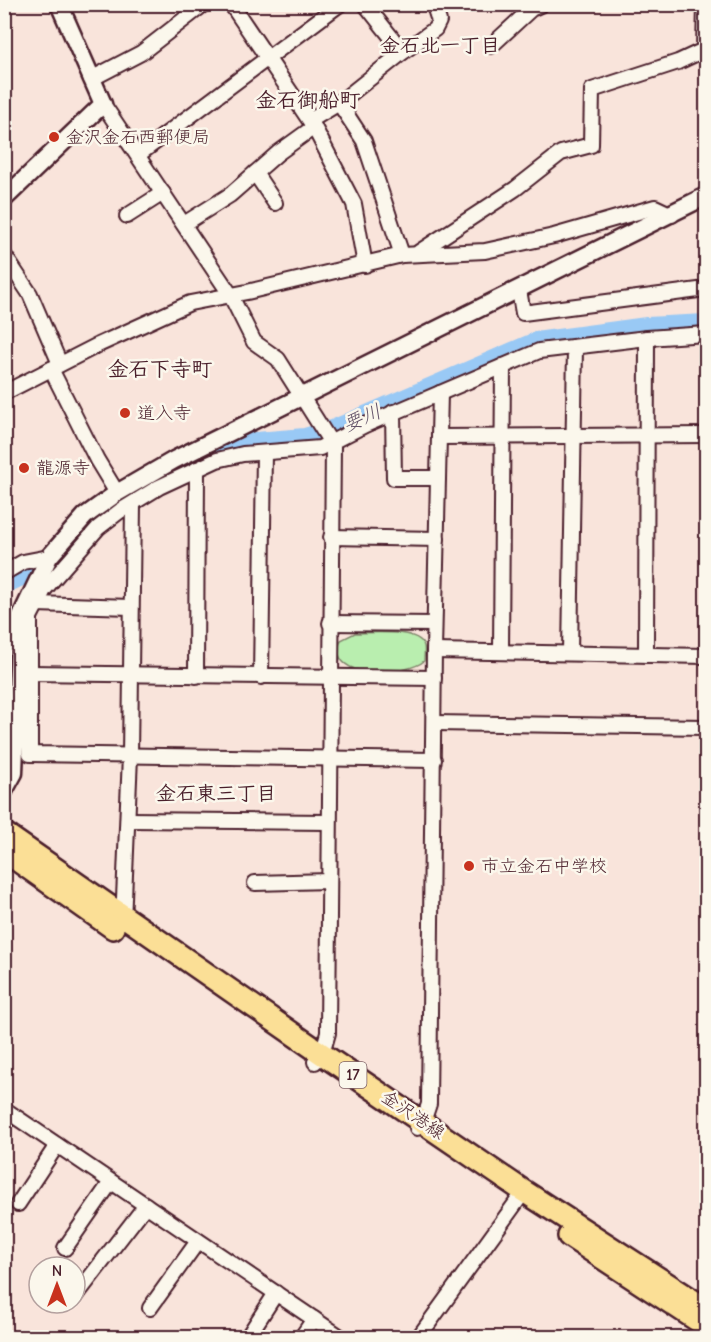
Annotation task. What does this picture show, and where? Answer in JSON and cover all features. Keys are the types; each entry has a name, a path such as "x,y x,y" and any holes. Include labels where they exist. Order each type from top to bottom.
{"main road":[{"name":"金沢港線","path":"4,833 121,925"},
{"name":"金沢港線","path":"4,851 121,925 419,1125 522,1190 705,1318"},
{"name":"金沢港線","path":"419,1125 518,1200 602,1259 705,1318"}],"street":[{"path":"59,4 103,104 230,294 254,342 278,359 333,446 328,1033 319,1058"},
{"path":"91,79 141,53 204,4"},
{"path":"231,4 313,123 354,204 365,265"},
{"path":"138,155 340,4"},
{"path":"365,4 403,52"},
{"path":"491,46 531,9 542,4"},
{"path":"417,254 515,189 561,153 591,145 592,90 678,62 705,49 705,4"},
{"path":"184,224 230,195 313,123 435,29 439,21 434,6"},
{"path":"339,103 364,141 402,255"},
{"path":"4,199 103,104"},
{"path":"255,173 275,203"},
{"path":"127,216 163,192"},
{"path":"4,791 14,773 20,618 49,557 85,516 117,493 174,460 672,215 706,196"},
{"path":"4,393 177,308 402,255 485,251 554,236 655,207 672,215"},
{"path":"4,255 30,294 55,366 97,460 117,493"},
{"path":"519,290 523,313 706,289"},
{"path":"434,760 30,754 30,617 44,590 98,528 159,487 218,460 320,447 330,440 393,412 539,351 647,338 706,334"},
{"path":"646,655 647,338"},
{"path":"570,654 575,348"},
{"path":"501,652 503,366"},
{"path":"419,1125 429,1104 434,624 440,393"},
{"path":"393,412 394,478 438,478"},
{"path":"439,437 706,435"},
{"path":"261,677 264,453"},
{"path":"196,676 197,469"},
{"path":"121,925 130,756 133,504"},
{"path":"331,537 437,538"},
{"path":"4,573 23,562 49,557"},
{"path":"36,604 132,607"},
{"path":"330,623 434,624"},
{"path":"434,651 706,656"},
{"path":"29,673 434,678"},
{"path":"434,723 706,728"},
{"path":"128,820 329,822"},
{"path":"255,882 328,881"},
{"path":"5,1110 342,1338"},
{"path":"18,1204 57,1145"},
{"path":"65,1248 111,1182"},
{"path":"417,1338 518,1200"},
{"path":"87,1281 146,1205"},
{"path":"150,1308 198,1240"},
{"path":"247,1338 276,1293"},
{"path":"301,1338 314,1318"}],"green space":[{"path":"382,632 413,636 424,646 424,661 402,670 387,672 356,669 345,663 339,654 341,640 355,633"}],"waterway":[{"name":"要川","path":"49,570 54,570 89,524 116,501 186,464 231,445 305,439 335,430 536,343 647,328 706,325"},
{"name":"要川","path":"4,583 29,571"}],"place":[{"name":"金沢金石西郵便局","path":"54,137"},
{"name":"道入寺","path":"125,413"},
{"name":"龍源寺","path":"24,468"},
{"name":"市立金石中学校","path":"469,866"}],"district":[{"name":"金石北一丁目","path":"440,45"},
{"name":"金石御船町","path":"308,100"},
{"name":"金石下寺町","path":"160,369"},
{"name":"金石東三丁目","path":"216,793"}]}
